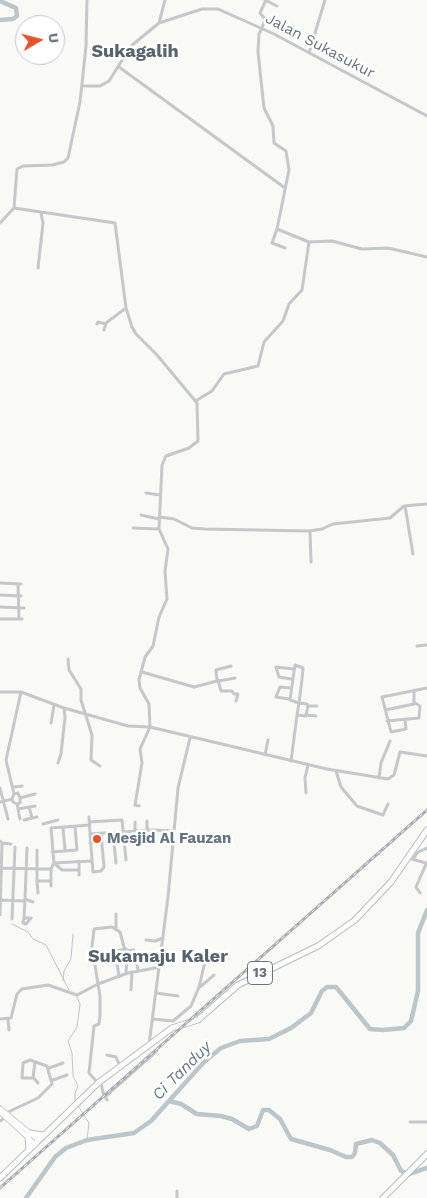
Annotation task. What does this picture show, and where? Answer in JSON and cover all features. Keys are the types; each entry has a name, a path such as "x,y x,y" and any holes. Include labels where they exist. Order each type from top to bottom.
{"highway":[{"name":"13","path":"0,1178 99,1082 172,1028 198,1020 243,982 318,946 340,932 370,906 410,858 427,830"},
{"path":"29,1149 28,1135 43,1135"},
{"path":"384,1198 427,1154"}],"main road":[{"path":"0,1108 36,1142"},
{"path":"0,1112 6,1115"}],"street":[{"path":"0,223 14,208 15,180 19,167 52,165 64,162 68,158 82,86 87,0"},
{"path":"160,23 165,0"},
{"path":"278,6 266,0 260,13 265,19 259,34 258,52 264,108 273,126 274,143 286,152 288,170 276,224 277,229 272,243 285,248"},
{"path":"309,53 325,0"},
{"name":"Jalan Sukasukur","path":"82,86 93,87 106,83 119,67 123,55 130,46 160,23 202,9 218,9 262,28 427,116"},
{"path":"119,67 285,188"},
{"path":"14,208 115,223 126,308 136,334 197,400 198,441 189,448 164,458 159,528 168,549 165,571 167,599 160,614 153,646 145,657 139,684 148,702 150,727 140,749 142,764 137,806"},
{"path":"38,268 43,223 41,213"},
{"path":"277,229 309,242 332,241 362,249 388,248 427,257"},
{"path":"197,400 212,391 224,374 258,366 264,342 283,321 289,304 302,290 309,242"},
{"path":"104,330 106,324 126,308"},
{"path":"96,324 98,322 106,324"},
{"path":"146,493 160,495"},
{"path":"142,515 174,519 192,528 310,531 322,529 333,524 392,518 405,506 427,504"},
{"path":"405,506 412,554"},
{"path":"133,528 159,528"},
{"path":"310,531 311,562"},
{"path":"0,583 20,584 18,607 20,619 0,619"},
{"path":"0,595 20,596"},
{"path":"0,607 24,608"},
{"path":"417,646 427,645"},
{"path":"68,659 69,670 81,689 81,700 92,736 91,760 93,764 100,766"},
{"path":"289,699 294,665 303,668 292,761"},
{"path":"231,666 216,670 221,691 232,691 234,694 238,694 236,700"},
{"path":"292,679 279,678 276,667 293,669"},
{"path":"142,672 192,687 218,680 235,678"},
{"path":"290,688 280,687 276,697 307,704 308,706 317,706"},
{"path":"405,719 406,729 390,732 382,697 427,688"},
{"path":"414,691 415,703"},
{"path":"0,692 21,692 54,705 128,726 150,727 336,771 379,778 390,779 393,777 400,752 427,756"},
{"path":"12,799 14,794 13,787 6,760 21,692"},
{"path":"385,710 415,703 420,706 419,717 387,721"},
{"path":"52,723 54,705"},
{"path":"307,715 308,706"},
{"path":"58,764 65,717 64,708"},
{"path":"297,715 316,716"},
{"path":"150,1045 164,938 178,788 190,738"},
{"path":"265,755 268,740"},
{"path":"379,778 381,763 390,741"},
{"path":"306,793 305,778 308,764"},
{"path":"336,771 341,787 358,806 383,815 388,804"},
{"path":"13,787 22,786"},
{"path":"0,788 2,802 8,819"},
{"path":"14,794 18,793 20,798 20,803 17,804"},
{"path":"20,798 35,794"},
{"path":"2,802 12,799"},
{"path":"12,799 17,804 22,819 37,817"},
{"path":"18,809 35,806"},
{"path":"29,807 32,818"},
{"path":"89,817 93,871 104,868 101,834"},
{"path":"43,824 58,820"},
{"path":"51,828 75,827 121,820 126,860"},
{"path":"147,821 147,831"},
{"path":"50,822 54,863 51,869 51,886"},
{"path":"135,822 135,832"},
{"path":"75,827 76,850"},
{"path":"63,828 64,850"},
{"path":"90,834 174,831"},
{"path":"113,833 116,863"},
{"path":"0,914 1,842 11,844"},
{"path":"90,843 102,842"},
{"path":"12,919 15,847"},
{"path":"24,918 26,848"},
{"path":"410,858 427,848"},
{"path":"37,850 38,893"},
{"path":"52,852 83,850"},
{"path":"410,858 427,863 416,887 420,893"},
{"path":"79,861 79,875"},
{"path":"54,863 91,861"},
{"path":"54,863 62,870 79,870"},
{"path":"1,868 51,869"},
{"path":"38,881 51,881"},
{"path":"0,900 25,900 33,902"},
{"path":"116,914 116,928 123,936 126,950 126,974"},
{"path":"116,928 93,930 92,947 98,984 99,1024 94,1026 89,1073 99,1082 106,1099 157,1051"},
{"path":"146,940 155,941 164,938"},
{"path":"109,952 134,948 138,970"},
{"path":"115,951 119,976"},
{"path":"153,1020 174,1020 191,1006 199,988 205,962"},
{"path":"9,1030 8,1020 12,1016 17,994 22,989 46,985 76,995 119,976 138,970 160,967"},
{"path":"131,990 132,972"},
{"path":"199,988 214,975"},
{"path":"156,993 178,996"},
{"path":"0,1019 8,1020"},
{"path":"107,1055 116,1057 120,1066"},
{"path":"33,1077 31,1079 22,1078 22,1067 26,1060 49,1068 63,1063"},
{"path":"35,1062 33,1077 38,1083"},
{"path":"0,1121 6,1115 38,1098 52,1086 53,1080 49,1068"},
{"path":"53,1080 67,1074"},
{"path":"410,1122 427,1122"},
{"path":"177,1191 177,1198"}],"waterway":[{"path":"0,1 16,8 17,16 13,19 0,20"},
{"name":"Ci Tanduy","path":"26,1198 55,1157 66,1148 87,1140 134,1133 151,1121 204,1062 221,1048 240,1041 269,1039 291,1028 311,1013 322,991 327,987 336,987 370,1029 404,1028 411,1021 418,991 418,933 427,910"},
{"path":"12,924 28,932 33,939 46,945 69,990"},
{"path":"63,981 64,971 71,959 73,934"},
{"path":"75,1101 75,1093 78,1086 73,1076 72,1053 68,1041 77,1027 80,1004 76,995"},
{"path":"169,1101 181,1104 197,1114 232,1119 249,1129 257,1126 263,1110 269,1110 280,1119 291,1139 330,1150 346,1157 352,1157 355,1153 356,1144 372,1140 380,1143 393,1155 401,1171 409,1174 427,1168"},
{"path":"77,1104 89,1123 87,1140"}],"railway":[{"path":"0,1188 427,810"}],"place":[{"name":"Mesjid Al Fauzan","path":"97,839"}],"district":[{"name":"Sukagalih","path":"135,52"},
{"name":"Sukamaju Kaler","path":"158,957"}]}
